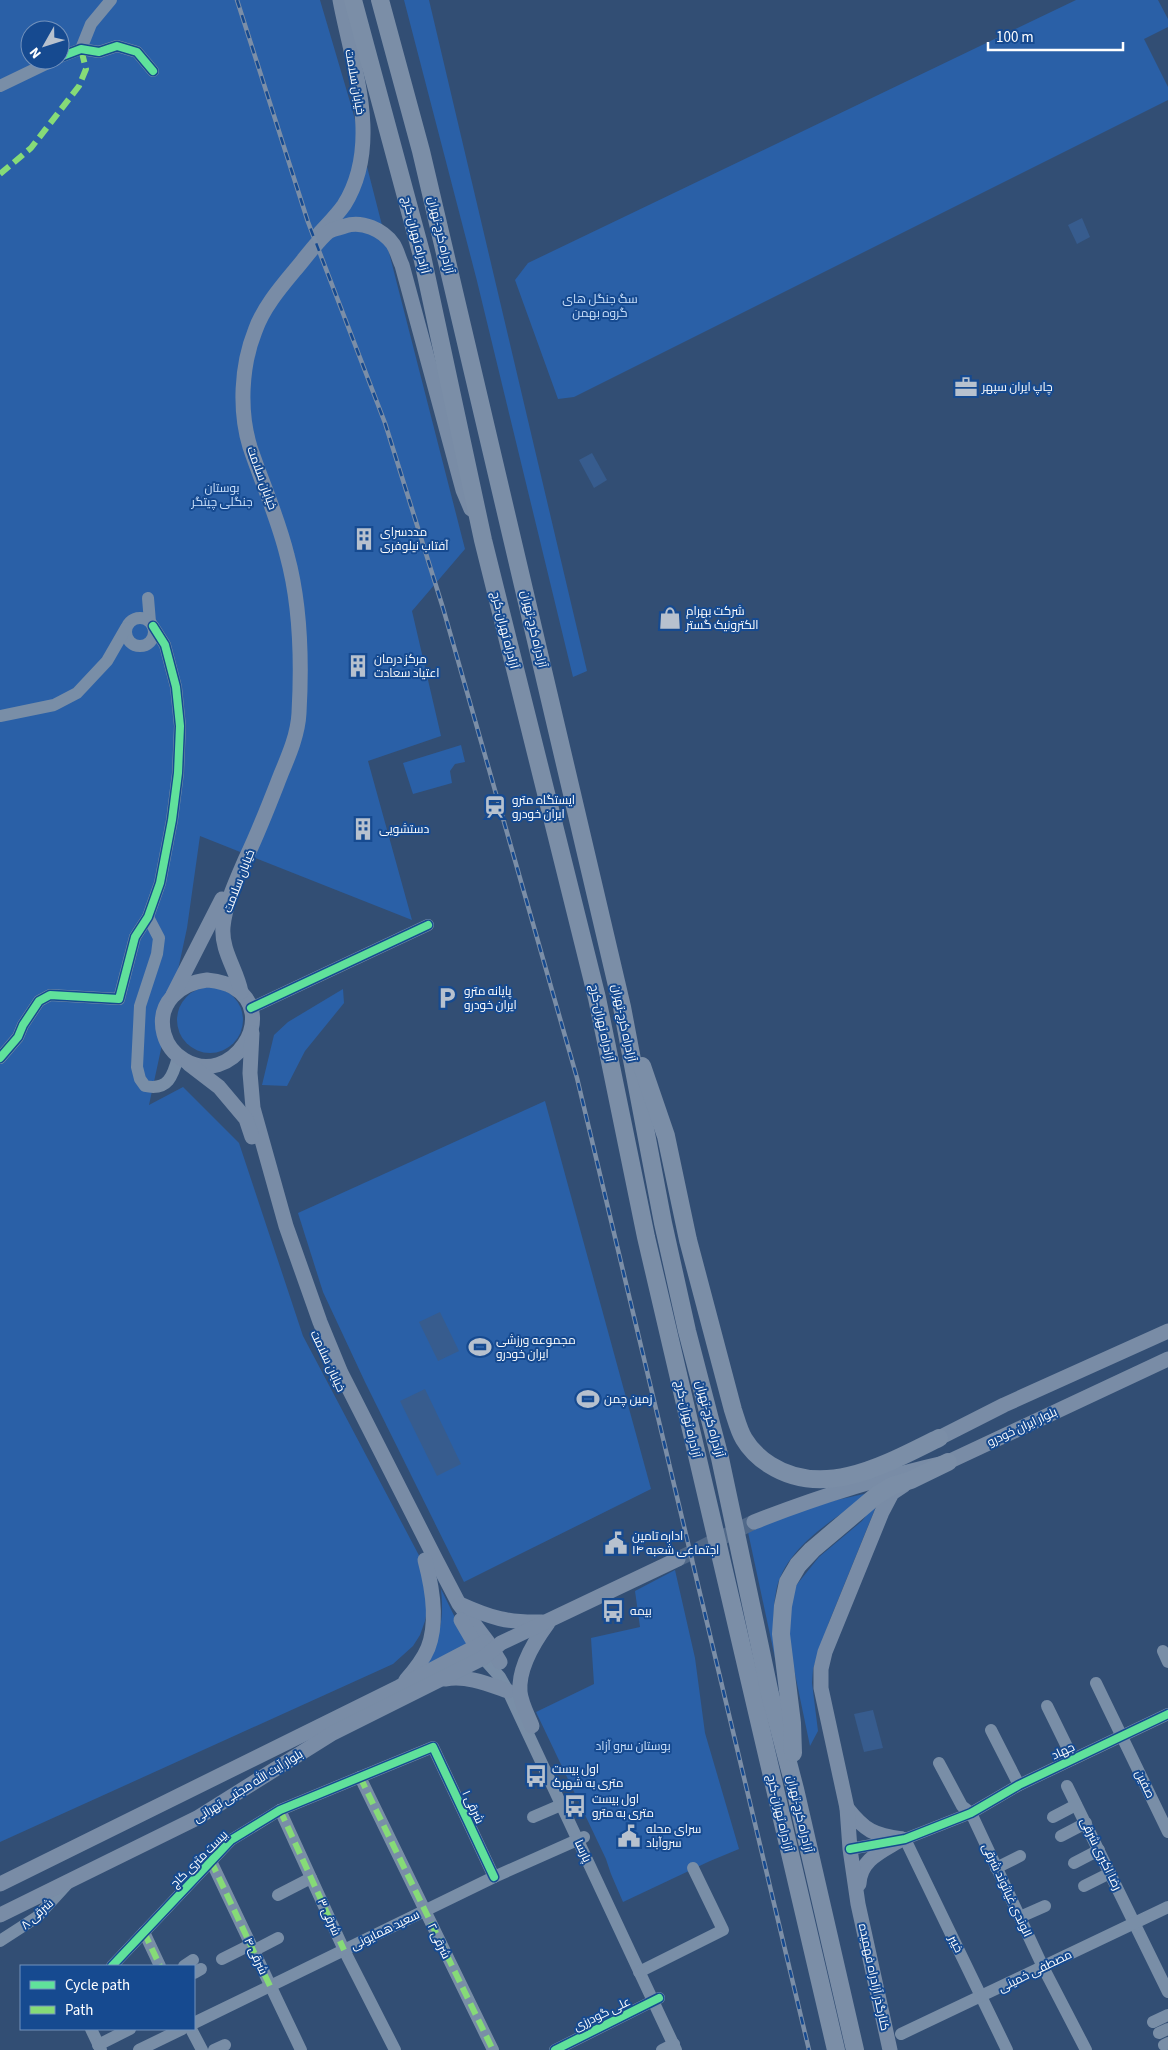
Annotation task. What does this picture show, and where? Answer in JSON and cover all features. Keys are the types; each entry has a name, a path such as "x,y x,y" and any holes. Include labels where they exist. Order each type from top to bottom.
{"highway":[{"name":"آزادراه تهران-کرج","path":"352,0 422,256 483,540 597,998 646,1237 836,2050"},
{"name":"آزادراه کرج-تهران","path":"380,0 421,151 622,1007 665,1232 687,1331 720,1458 770,1694 795,1789 855,2050"},
{"path":"622,1007 666,1136 688,1240 733,1410 742,1437 755,1456 781,1472 808,1480 829,1480 848,1476 892,1461 938,1438"},
{"path":"795,1789 792,1723 781,1634 783,1606 788,1582 798,1565 812,1550 877,1495 892,1486 911,1480 948,1462"}],"main road":[{"name":"خیابان سلامت","path":"241,992 238,977 229,960 224,942 223,928 226,912 237,879 294,742 299,716 301,655 296,601 288,557 248,460 240,424 238,395 240,359 248,333 260,306 274,285 344,204 354,180 364,137 358,87 340,0"},
{"name":"خیابان سلامت","path":"173,995 219,907 276,776 292,712 295,678 293,631 286,582 272,517 250,445 244,414 246,358 255,329 270,302 328,232 348,225 366,225 378,230 393,244 402,265 463,490 483,540"},
{"path":"207,980 232,986 241,992 251,1008 252,1032 232,1059 218,1065 204,1067 184,1060 169,1046 164,1034 162,1020 166,1007 173,995 182,987 194,982 207,980"},
{"name":"خیابان سلامت","path":"252,1032 250,1073 254,1108 286,1226 313,1304 342,1373 459,1604 490,1650"},
{"name":"خیابان سلامت","path":"184,1060 219,1087 246,1119 306,1313 324,1355 425,1560 490,1650"},
{"path":"938,1438 1030,1393 1168,1331"},
{"name":"بلوار ایران خودرو","path":"754,1522 816,1498 948,1462 1168,1359"},
{"path":"1030,1393 1041,1418"},
{"path":"858,1904 850,1848 847,1808 821,1688 821,1669 825,1652 882,1512 892,1493 911,1480"},
{"path":"490,1650 678,1559"},
{"path":"400,1687 419,1666 429,1647 432,1619 432,1588 425,1560"},
{"path":"459,1604 496,1619 521,1623 549,1622"},
{"path":"532,1726 520,1693 522,1673 537,1638 549,1622"},
{"name":"بلوار آیت الله مجتبی تهرانی","path":"0,1915 197,1818 333,1733 436,1681 490,1650"},
{"name":"بلوار آیت الله مجتبی تهرانی","path":"0,1884 400,1687 490,1650"},
{"path":"436,1681 451,1678 480,1681 508,1691"},
{"path":"847,1808 859,1824 871,1832 904,1839"},
{"path":"858,1904 859,1877 863,1866 870,1859 904,1839"},
{"name":"کنارگذر آزادراه فهمیده","path":"858,1904 890,2050"}],"street":[{"path":"81,49 91,24 111,0"},
{"path":"70,53 81,49 99,52 117,46 136,52 153,71"},
{"path":"0,86 33,70"},
{"path":"0,716 54,705 77,693 97,673 111,654 129,622 135,618 148,598 153,639 148,644 111,654"},
{"path":"0,1058 18,1037 22,1025 38,1001 50,995 119,999 135,938 148,917 160,883 172,820 178,774 180,726 176,687 165,645 152,624 142,618 135,618"},
{"path":"126,628 129,642 158,651 171,662"},
{"path":"148,917 158,938 157,954 140,1006 136,1067 140,1079 145,1086 155,1089 166,1084 184,1060"},
{"path":"251,1008 428,925"},
{"name":"پارسا","path":"490,1650 500,1677 565,1803"},
{"name":"پارسا","path":"490,1650 532,1726 565,1803 678,2048"},
{"name":"صفین","path":"1096,1683 1164,1814 1168,1832"},
{"path":"1047,1706 1073,1759"},
{"name":"جهاد","path":"850,1848 904,1839 971,1813 1019,1785 1168,1714"},
{"path":"990,1730 1019,1785"},
{"name":"بیست متری کاج","path":"113,1965 231,1840 280,1810 432,1747"},
{"name":"۱ شرقی","path":"432,1747 494,1877"},
{"name":"الوندی غیاثوند شرقی","path":"940,1763 962,1806 971,1813 1043,1967 1086,2050"},
{"name":"۲ شرقی","path":"360,1777 493,2050"},
{"name":"رضا اکبری شرقی","path":"1067,1786 1168,1992"},
{"path":"533,1817 565,1803"},
{"path":"1052,1817 1076,1804"},
{"name":"۳ شرقی","path":"280,1810 344,1950 395,2050"},
{"path":"1061,1836 1086,1823"},
{"name":"سعید همایونی","path":"195,2023 494,1877 581,1838"},
{"name":"خیبر","path":"904,1839 1007,2050"},
{"path":"1074,1863 1099,1850"},
{"path":"996,1868 1020,1856"},
{"name":"۴ شرقی","path":"211,1861 301,2050"},
{"path":"642,1971 723,1930 693,1868"},
{"path":"1084,1886 1110,1873"},
{"path":"278,1895 311,1878"},
{"name":"۸ شرقی","path":"0,1941 37,1917 70,1881"},
{"path":"1020,1917 1045,1906"},
{"name":"مصطفی خمینی","path":"902,2034 1168,1907"},
{"path":"144,1932 160,1965"},
{"path":"222,1959 278,1938"},
{"name":"علی گودرزی","path":"555,2050 577,2045 656,2000"},
{"path":"1160,2028 1168,2014"},
{"path":"883,2021 902,2034 894,2050"},
{"path":"91,2030 99,2048 128,2030"},
{"path":"139,2050 180,2030"},
{"path":"192,2030 202,2050"},
{"path":"662,2050 678,2048"}],"green space":[{"name":"بوستان جنگلی چیتگر","path":"0,0 320,0 353,112 465,549 412,611 441,736 368,761 412,920 200,836 187,928 149,1105 183,1087 239,1143 303,1336 423,1563 428,1606 425,1621 420,1635 413,1646 393,1664 0,1842"},
{"path":"404,0 429,0 587,671 573,677 477,281"},
{"name":"سگ جنگل های گروه بهمن","path":"1076,0 1158,0 1168,19 1168,27 1144,39 1168,87 1168,100 574,397 558,399 515,280 528,263"},
{"path":"461,745 465,762 455,764 450,771 452,783 413,794 403,763"},
{"path":"216,987 234,996 241,1007 243,1020 241,1033 234,1044 223,1051 204,1053 186,1044 179,1033 177,1014 186,996 197,989"},
{"path":"343,989 344,1003 305,1051 287,1086 262,1085 274,1035 288,1022"},
{"name":"مجموعه ورزشی ایران خودرو","path":"545,1101 651,1489 464,1582 365,1382 323,1292 298,1213"},
{"path":"873,1492 814,1534 790,1560 781,1576 776,1592 774,1608 775,1658 748,1532 814,1505"},
{"path":"879,1499 829,1622 813,1669 812,1683 818,1731 810,1746 785,1626 790,1593 819,1557 862,1521"},
{"name":"بوستان سرو آزاد","path":"675,1570 695,1658 705,1733 739,1849 623,1902 606,1859 536,1712 594,1684 591,1638 640,1627 635,1591"},
{"path":"441,1589 468,1644 417,1672 435,1642 441,1624"}],"shaded area":[{"path":"1082,218 1090,237 1077,244 1068,225"},
{"path":"592,453 607,480 594,488 579,460"},
{"path":"440,1312 459,1351 438,1361 419,1322"},
{"path":"425,1389 461,1464 437,1476 400,1401"},
{"path":"873,1710 883,1748 864,1752 854,1714"}],"tunnel":[{"path":"678,1559 754,1522"}],"railway":[{"path":"237,0 308,222 385,423 443,608 577,1078 809,2050"}],"marked path":[{"path":"0,174 31,148 79,86 86,69 81,49"},
{"path":"360,1777 493,2050"},
{"path":"280,1810 344,1950"},
{"path":"211,1861 270,1986"},
{"path":"144,1932 160,1965"}],"cycle path":[{"path":"70,53 81,49 99,52 117,46 137,52 153,71"},
{"path":"0,1058 18,1037 23,1025 39,1001 50,995 119,999 135,937 148,917 160,883 172,820 178,773 180,726 176,687 165,645 153,626"},
{"path":"251,1008 428,925"},
{"path":"850,1849 905,1839 971,1813 1019,1785 1168,1714"},
{"path":"113,1965 231,1840 280,1810 433,1747 494,1877"},
{"path":"555,2050 659,1998"}],"place":[{"name":"چاپ ایران سپهر","path":"966,387"},
{"name":"مددسرای آفتاب نیلوفری","path":"364,539"},
{"name":"شرکت بهرام الکترونیک گستر","path":"670,618"},
{"name":"مرکز درمان اعتیاد سعادت","path":"358,666"},
{"name":"ایستگاه مترو ایران خودرو","path":"495,807"},
{"name":"دستشویی","path":"363,829"},
{"name":"پایانه مترو ایران خودرو","path":"447,998"},
{"name":"مجموعه ورزشی ایران خودرو","path":"480,1347"},
{"name":"زمین چمن","path":"588,1399"},
{"name":"اداره تامین اجتماعی شعبه ۱۴","path":"616,1543"},
{"name":"بیمه","path":"613,1611"},
{"name":"اول بیست متری به شهرک","path":"536,1776"},
{"name":"اول بیست متری به مترو","path":"575,1806"},
{"name":"سرای محله سروآباد","path":"629,1836"}]}
